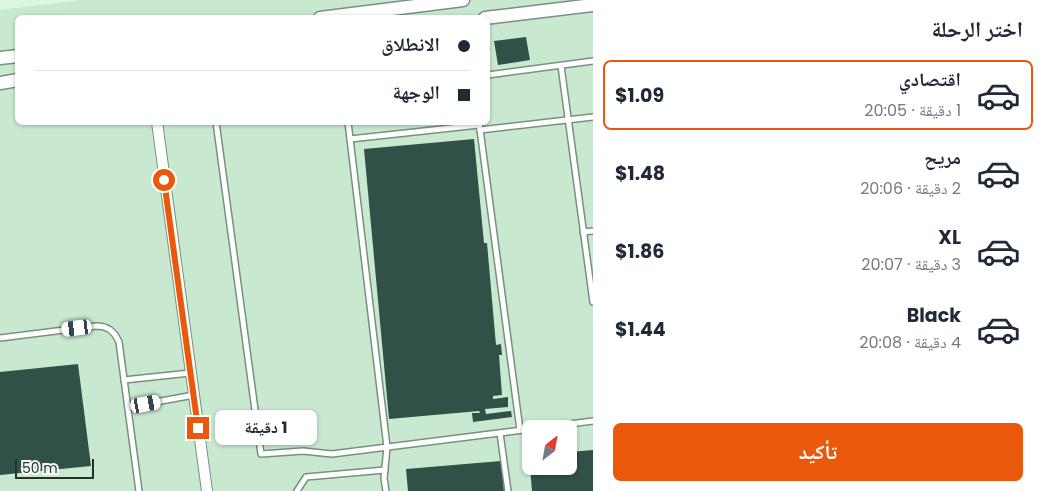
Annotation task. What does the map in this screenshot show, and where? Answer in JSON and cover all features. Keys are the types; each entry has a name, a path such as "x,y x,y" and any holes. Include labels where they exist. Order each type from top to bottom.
{"street":[{"path":"344,15 463,0"},
{"path":"490,17 593,5"},
{"path":"0,58 15,56"},
{"path":"0,82 15,80"},
{"path":"157,125 206,491"}],"lane":[{"path":"490,75 593,61"},
{"path":"561,66 593,302"},
{"path":"350,139 593,117"},
{"path":"216,125 261,454 303,451 332,454 520,430 479,126"},
{"path":"348,125 387,447 384,478 386,491"},
{"path":"583,232 593,230"},
{"path":"0,338 102,326 110,329 115,334 119,342 139,491"},
{"path":"124,380 190,373"},
{"path":"128,407 194,395"},
{"path":"578,423 593,421"},
{"path":"500,433 508,491"},
{"path":"297,491 306,477 385,470"}],"shaded area":[{"path":"81,0 593,0 593,491 0,491 0,10"}],"building":[{"path":"526,37 530,60 498,65 494,41"},
{"path":"474,139 484,243 487,243 496,345 501,344 502,355 499,355 502,395 493,396 493,399 508,397 508,407 485,409 486,414 511,411 512,417 473,422 472,413 480,413 479,411 389,419 364,149"},
{"path":"78,364 91,466 0,475 0,372"},
{"path":"593,450 593,491 532,491 531,475 578,475 578,451"},
{"path":"501,461 504,491 408,491 406,469"}],"route":[{"path":"164,180 198,428"}]}
